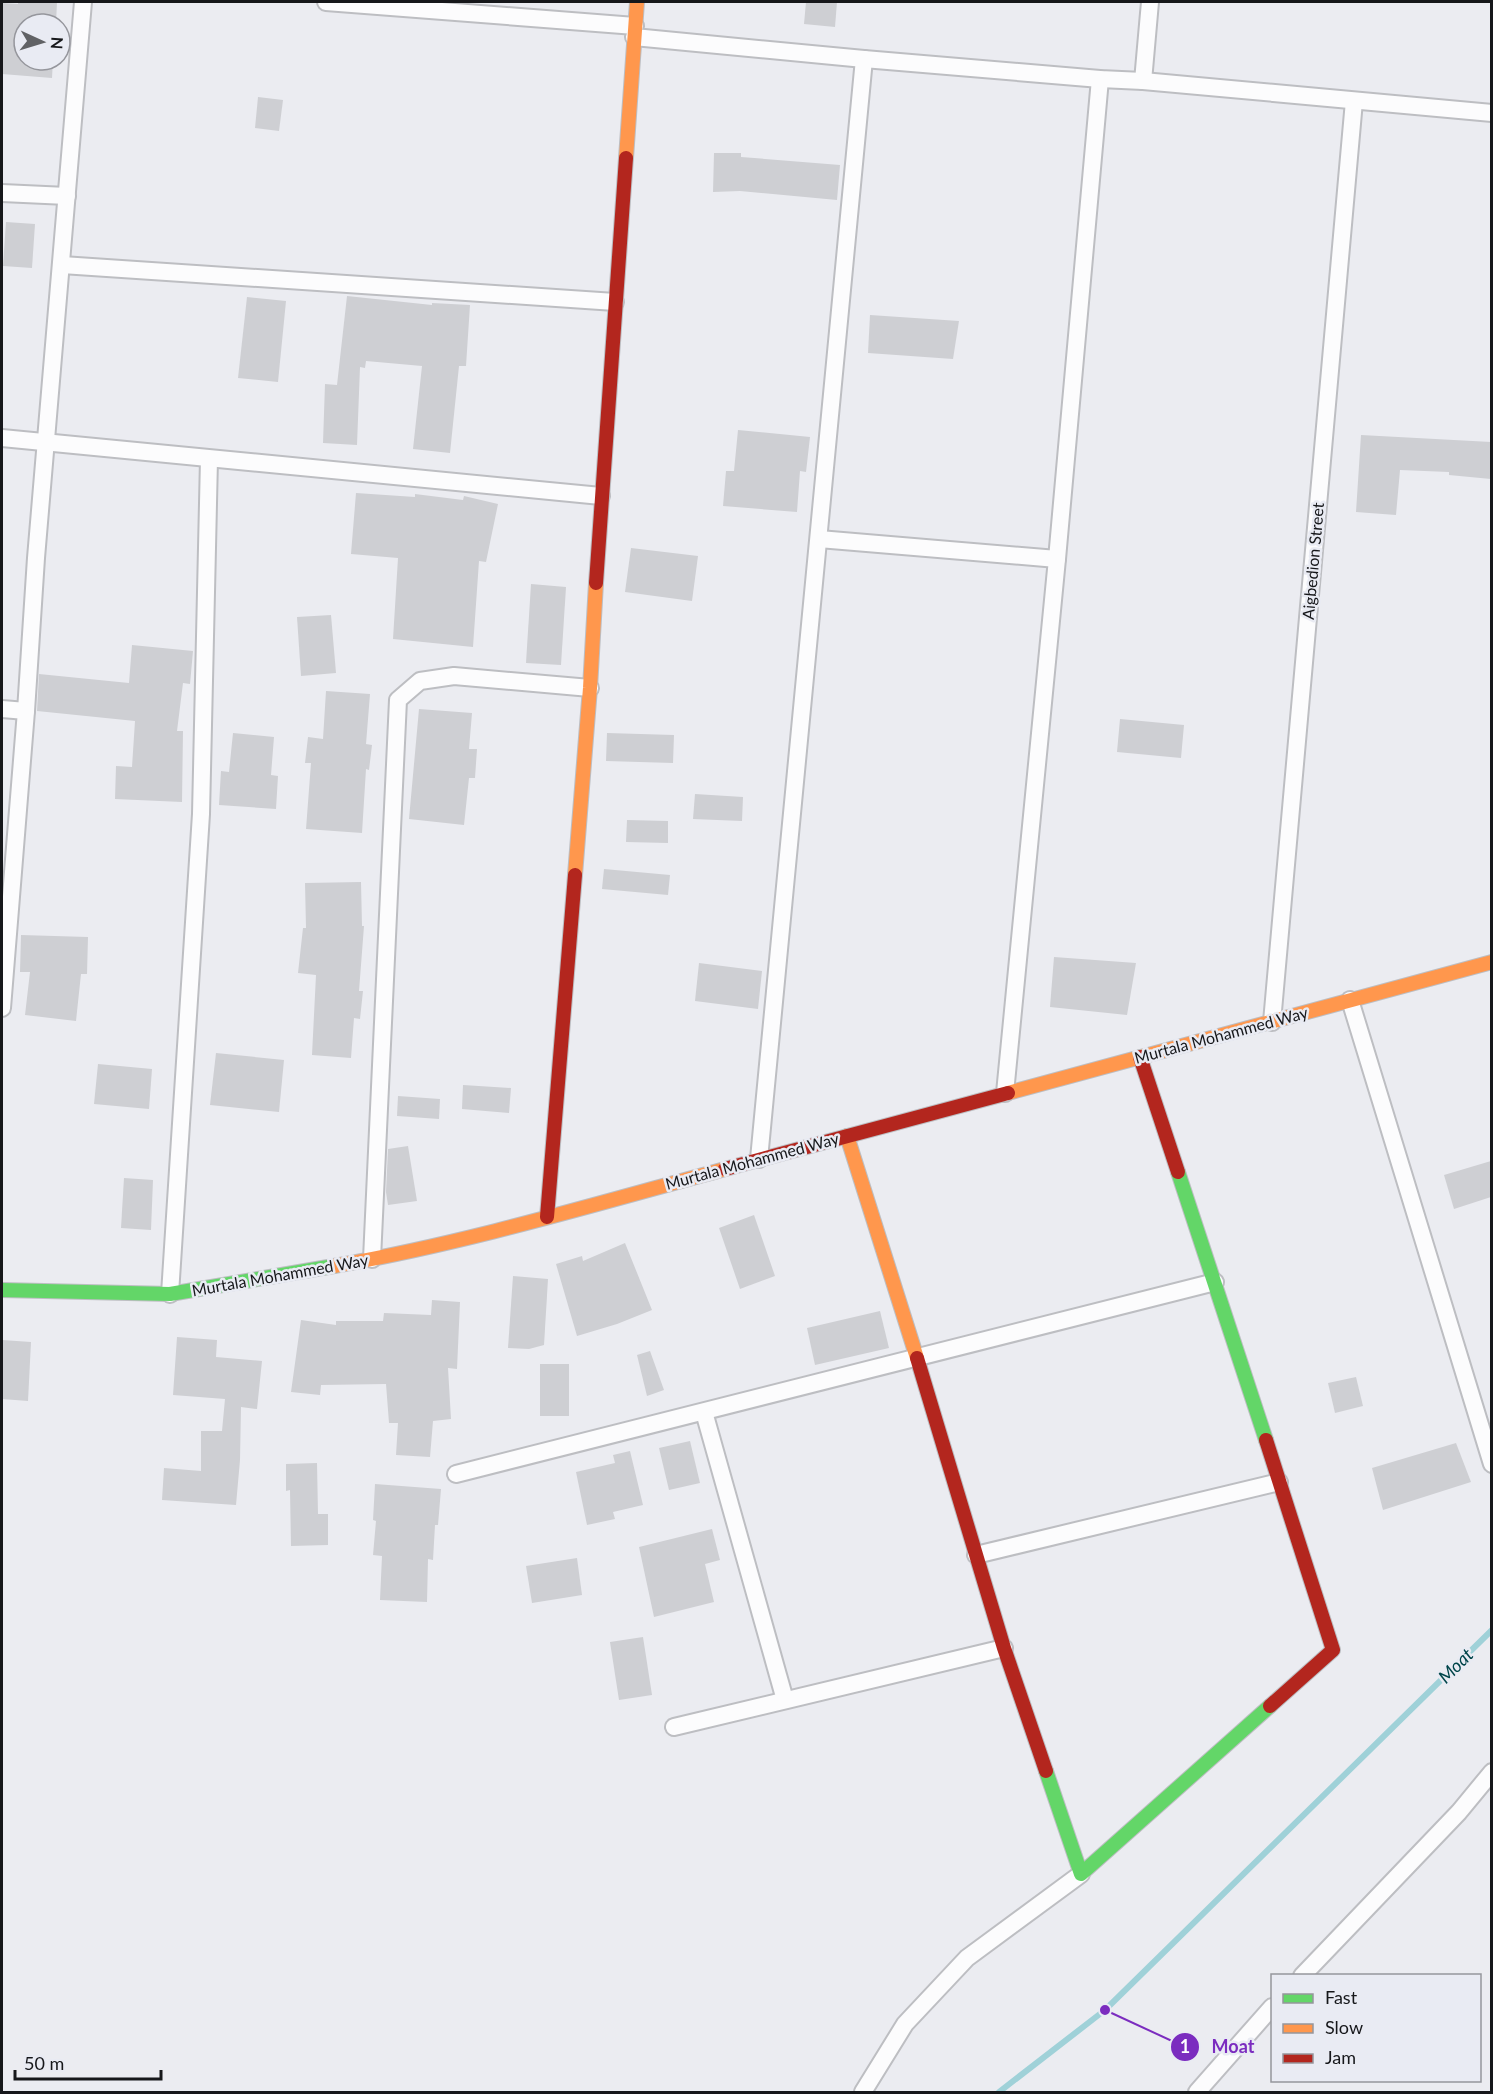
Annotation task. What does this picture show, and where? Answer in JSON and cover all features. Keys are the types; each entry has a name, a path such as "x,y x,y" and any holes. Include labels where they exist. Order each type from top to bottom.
{"street":[{"path":"2,1008 36,558 83,2"},
{"path":"326,2 634,31 864,59 1143,81 1491,113"},
{"path":"547,1217 590,688 601,496 637,2"},
{"path":"1143,81 1150,2"},
{"path":"759,1159 864,59"},
{"path":"1005,1093 1057,559 1100,79"},
{"name":"Aigbedion Street","path":"1272,1022 1354,101"},
{"path":"2,193 67,196"},
{"path":"62,265 615,302"},
{"path":"2,438 601,496"},
{"path":"170,1294 201,813 209,459"},
{"path":"819,539 1057,559"},
{"path":"372,1259 399,700 420,681 434,677 454,676 590,688"},
{"path":"2,709 26,711"},
{"name":"Murtala Mohammed Way","path":"2,1290 170,1294 372,1259 547,1217 1491,962"},
{"path":"1350,1000 1491,1464"},
{"path":"863,2092 905,2024 967,1958 1081,1874 1333,1650 1140,1057"},
{"path":"847,1136 1004,1648 1081,1874"},
{"path":"456,1474 1215,1282"},
{"path":"704,1412 785,1700"},
{"path":"976,1555 1279,1482"},
{"path":"674,1727 1004,1648"},
{"path":"1304,1974 1459,1812 1491,1772"},
{"path":"1197,2092 1271,2008"}],"building":[{"path":"18,2 57,2 57,12 12,12 12,72 52,72 52,78 2,74 2,3 18,4"},
{"path":"806,2 837,2 835,27 804,24"},
{"path":"258,97 283,100 279,131 255,128"},
{"path":"714,153 741,153 741,157 840,165 837,200 740,191 713,192"},
{"path":"6,222 35,224 32,268 3,266"},
{"path":"347,296 432,305 432,303 470,305 466,366 459,366 450,453 413,449 422,366 366,361 365,368 360,367 357,445 323,443 325,384 337,385"},
{"path":"247,297 286,301 278,382 238,378"},
{"path":"870,315 959,321 953,359 868,353"},
{"path":"738,430 810,437 806,472 800,471 797,512 723,506 726,471 734,471"},
{"path":"1361,435 1491,442 1491,479 1449,475 1449,472 1400,470 1396,515 1356,512"},
{"path":"356,493 415,497 415,494 463,500 464,496 498,504 486,562 479,561 473,647 393,639 398,558 351,554"},
{"path":"631,548 698,556 692,601 625,592"},
{"path":"531,584 566,587 561,665 526,663"},
{"path":"331,615 336,673 301,676 297,617"},
{"path":"132,645 193,651 190,684 183,683 177,731 183,731 182,802 115,799 116,766 132,767 135,721 37,711 39,674 129,683"},
{"path":"326,691 370,694 366,744 372,745 369,770 366,769 362,833 306,829 311,763 305,763 308,737 323,739"},
{"path":"419,709 472,713 469,749 477,749 475,778 469,778 464,825 409,819"},
{"path":"1120,719 1184,725 1181,758 1117,752"},
{"path":"233,733 274,737 271,775 278,776 276,809 219,805 221,771 229,772"},
{"path":"607,733 674,735 673,763 606,761"},
{"path":"695,794 743,797 742,821 693,819"},
{"path":"627,820 668,821 668,843 626,842"},
{"path":"604,869 670,875 668,895 602,889"},
{"path":"361,882 362,926 364,926 359,991 363,991 360,1019 354,1018 351,1058 312,1055 316,975 298,973 303,928 306,928 305,883"},
{"path":"21,935 88,937 87,974 81,974 76,1021 25,1015 30,972 20,972"},
{"path":"1054,957 1136,963 1127,1015 1050,1007"},
{"path":"699,963 762,971 758,1009 695,1001"},
{"path":"216,1053 284,1060 279,1112 210,1105"},
{"path":"98,1064 152,1069 149,1109 94,1104"},
{"path":"463,1085 511,1088 509,1113 462,1109"},
{"path":"398,1096 440,1099 439,1119 397,1116"},
{"path":"408,1146 417,1201 388,1205 386,1192 388,1149"},
{"path":"1491,1161 1491,1197 1454,1209 1444,1175"},
{"path":"124,1178 153,1180 151,1230 121,1228"},
{"path":"754,1215 775,1276 740,1289 719,1228"},
{"path":"625,1243 652,1310 577,1336 556,1264 582,1256 583,1261"},
{"path":"513,1276 548,1279 544,1345 529,1349 508,1348"},
{"path":"432,1300 460,1302 457,1369 448,1368 451,1419 433,1421 430,1457 396,1455 398,1423 389,1423 386,1384 321,1385 320,1395 291,1392 301,1320 336,1325 336,1321 383,1321 384,1313 431,1315"},
{"path":"880,1311 889,1348 815,1365 807,1328"},
{"path":"177,1337 217,1340 216,1357 262,1361 257,1409 241,1407 236,1505 162,1500 164,1468 201,1471 201,1431 222,1431 225,1399 173,1395"},
{"path":"2,1340 31,1342 28,1401 2,1399"},
{"path":"650,1351 664,1390 647,1396 637,1355"},
{"path":"540,1364 569,1364 569,1416 540,1416"},
{"path":"1356,1377 1363,1406 1335,1413 1328,1383"},
{"path":"690,1441 700,1483 669,1490 659,1448"},
{"path":"1456,1443 1471,1482 1383,1510 1372,1468"},
{"path":"630,1451 643,1505 613,1512 615,1519 587,1525 576,1472 615,1463 613,1455"},
{"path":"317,1463 318,1514 328,1514 328,1545 291,1546 290,1490 286,1491 286,1464"},
{"path":"375,1484 441,1489 438,1525 435,1525 433,1560 428,1559 427,1602 380,1600 382,1556 373,1555 376,1521 373,1520"},
{"path":"712,1529 720,1560 705,1564 714,1602 654,1617 639,1547"},
{"path":"577,1558 582,1595 532,1603 526,1566"},
{"path":"643,1637 652,1695 619,1700 610,1642"}],"waterway":[{"name":"Moat","path":"999,2092 1105,2010 1492,1630"}],"traffic: fast":[{"path":"1178,1172 1266,1440"},
{"path":"2,1290 170,1294 334,1266"},
{"path":"1046,1771 1081,1874 1270,1706"}],"traffic: slow":[{"path":"626,158 637,2"},
{"path":"575,875 596,583"},
{"path":"1008,1093 1492,962"},
{"path":"847,1136 917,1358"},
{"path":"334,1266 482,1234 725,1169"}],"traffic: jam":[{"path":"596,583 626,158"},
{"path":"547,1217 575,875"},
{"path":"1140,1057 1178,1172"},
{"path":"725,1169 1008,1093"},
{"path":"917,1358 1004,1648 1046,1771"},
{"path":"1266,1440 1333,1650 1270,1706"}],"place":[{"name":"Moat","path":"1105,2010"}]}
